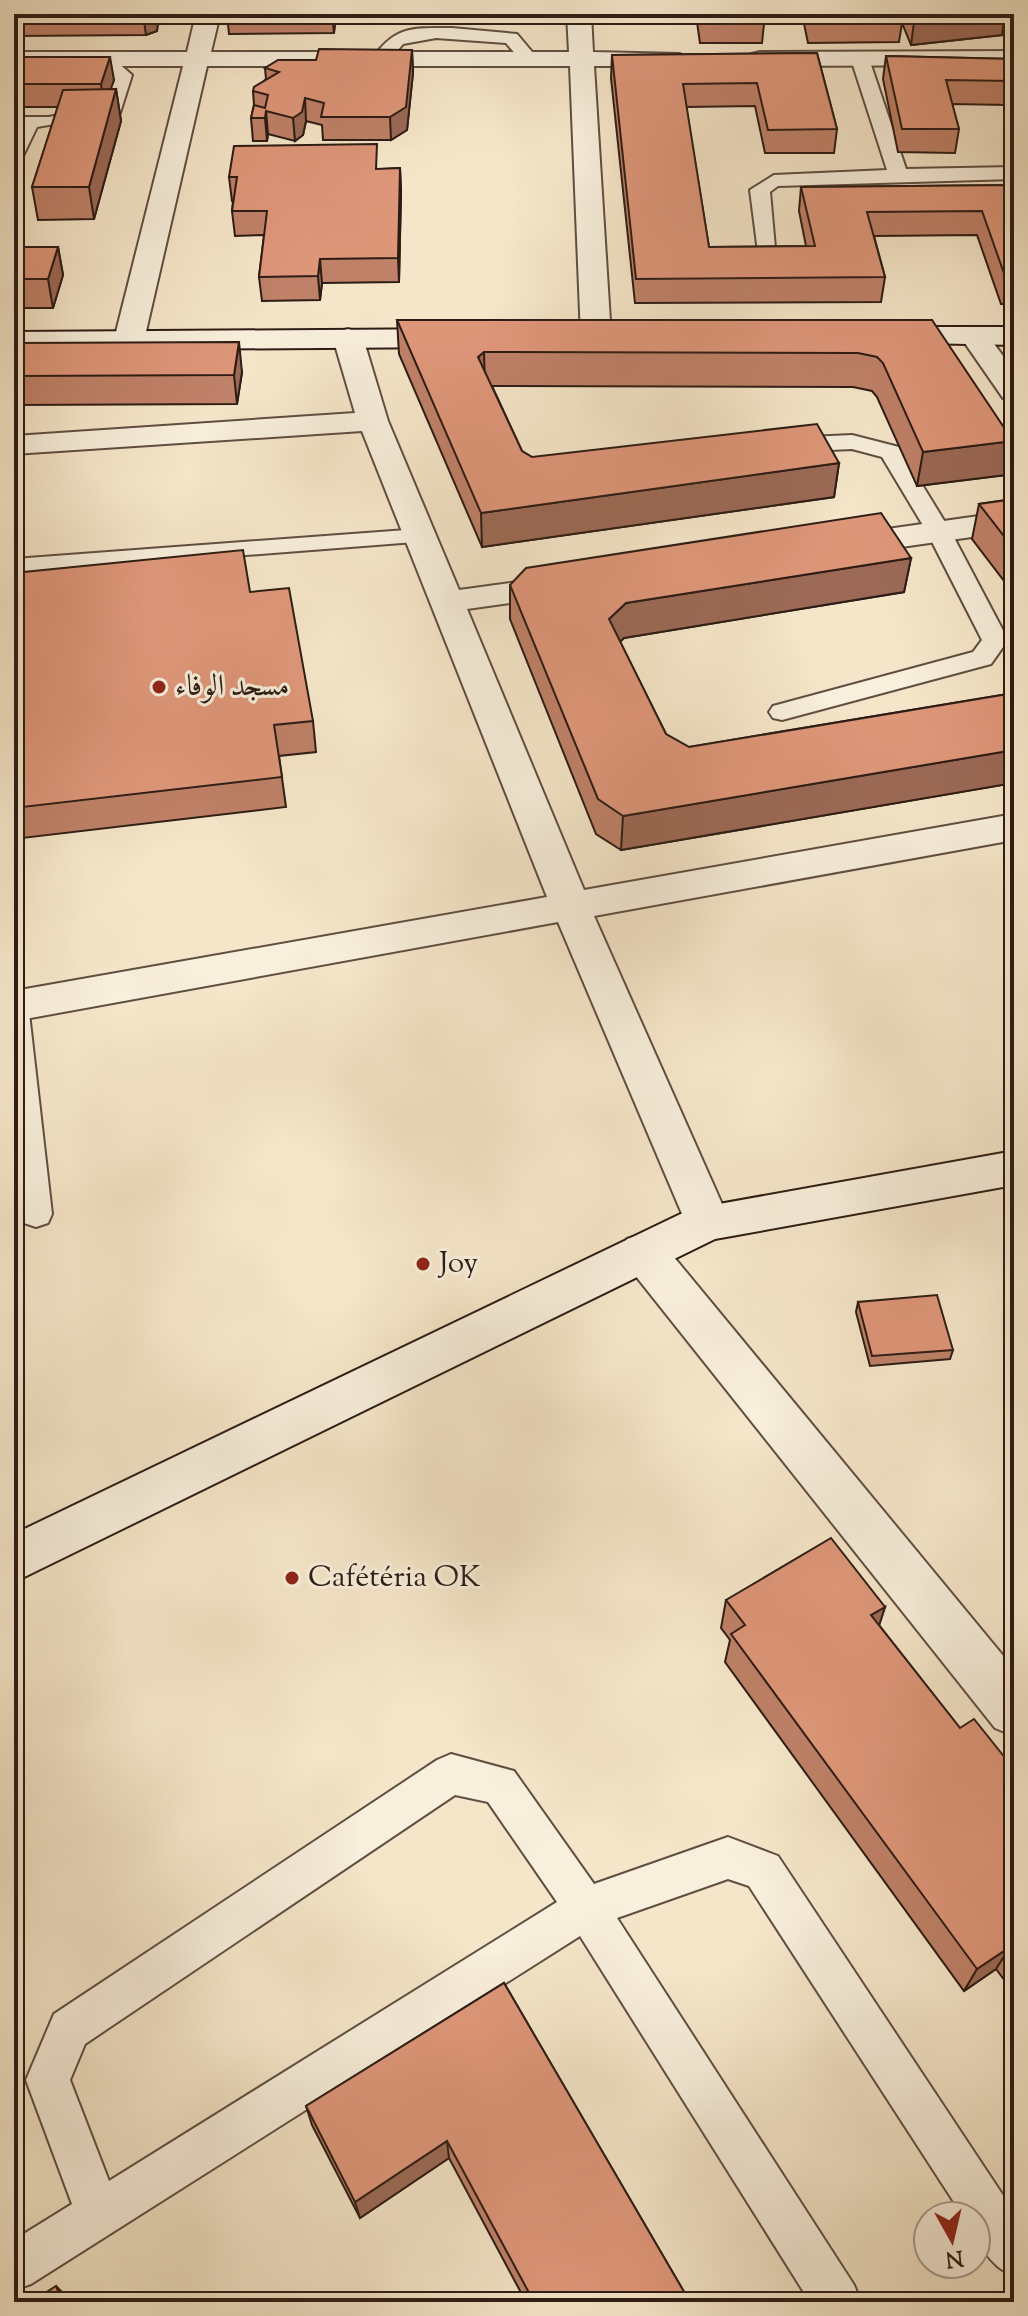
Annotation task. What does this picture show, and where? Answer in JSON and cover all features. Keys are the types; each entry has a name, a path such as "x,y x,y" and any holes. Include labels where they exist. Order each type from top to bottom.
{"street":[{"path":"129,340 208,14"},
{"path":"579,14 596,337"},
{"path":"1006,14 1014,22"},
{"path":"737,59 1014,58"},
{"path":"14,59 691,59"},
{"path":"565,337 627,336"},
{"path":"864,336 1014,336"},
{"path":"974,336 1014,392"},
{"path":"14,341 487,337"},
{"path":"348,338 373,421 570,905 707,1222"},
{"path":"14,445 373,421"},
{"path":"800,551 1014,521"},
{"path":"447,602 601,580"},
{"path":"14,1006 1014,827"},
{"path":"14,1559 707,1222 1014,1168"},
{"path":"643,1252 1014,1710"}],"lane":[{"path":"14,156 22,122 49,122 114,109 123,75 103,59"},
{"path":"860,59 898,175"},
{"path":"765,248 760,190 774,181 1014,173"},
{"path":"757,446 852,442 891,452 939,532 995,640 982,658 782,712"},
{"path":"14,566 420,536"},
{"path":"14,1013 36,1214"},
{"path":"98,2212 48,2080 69,2029 451,1774 500,1785 586,1908 837,2302"},
{"path":"14,2267 586,1908 728,1858 763,1871 1014,2253"}],"building":[{"path":"902,14 903,16 811,16"},
{"path":"319,49 412,50 406,107 390,117 321,117 324,103 305,98 302,112 293,118 266,111 265,118 251,118 254,105 265,108 268,95 253,91 254,87 279,72 265,68 278,60 316,60"},
{"path":"817,53 837,129 768,130 757,83 683,84 709,247 815,246 801,187 1014,185 1014,279 1006,279 982,211 867,212 885,277 636,279 612,55"},
{"path":"886,56 1014,59 1014,83 946,80 959,129 902,129"},
{"path":"14,57 110,57 101,84 14,84"},
{"path":"116,89 89,187 32,187 63,90"},
{"path":"377,144 376,169 400,168 398,258 320,259 318,276 259,277 267,211 232,211 237,177 229,177 234,146"},
{"path":"14,247 58,247 48,279 14,279"},
{"path":"397,320 932,320 1013,441 923,452 883,363 877,357 858,353 484,352 478,357 522,451 532,457 817,424 839,463 481,513"},
{"path":"239,342 234,375 14,376 14,343"},
{"path":"1014,499 1014,549 979,504"},
{"path":"881,513 911,558 626,603 609,619 666,734 689,747 1014,693 1014,750 623,816 598,799 510,585 526,568"},
{"name":"مسجد الوفاء","path":"243,550 250,592 289,588 313,721 274,725 282,777 14,808 14,573"},
{"path":"937,1295 953,1350 872,1356 858,1302"},
{"path":"831,1538 885,1607 871,1615 960,1728 974,1719 1014,1769 1014,1953 1010,1947 977,1969 731,1634 745,1625 726,1600"},
{"path":"504,1983 690,2302 534,2302 447,2141 355,2202 306,2106"},
{"path":"56,2286 62,2302 31,2302"}],"place":[{"name":"مسجد الوفاء","path":"159,687"},
{"name":"Joy","path":"423,1264"},
{"name":"Cafétéria OK","path":"292,1578"}]}
